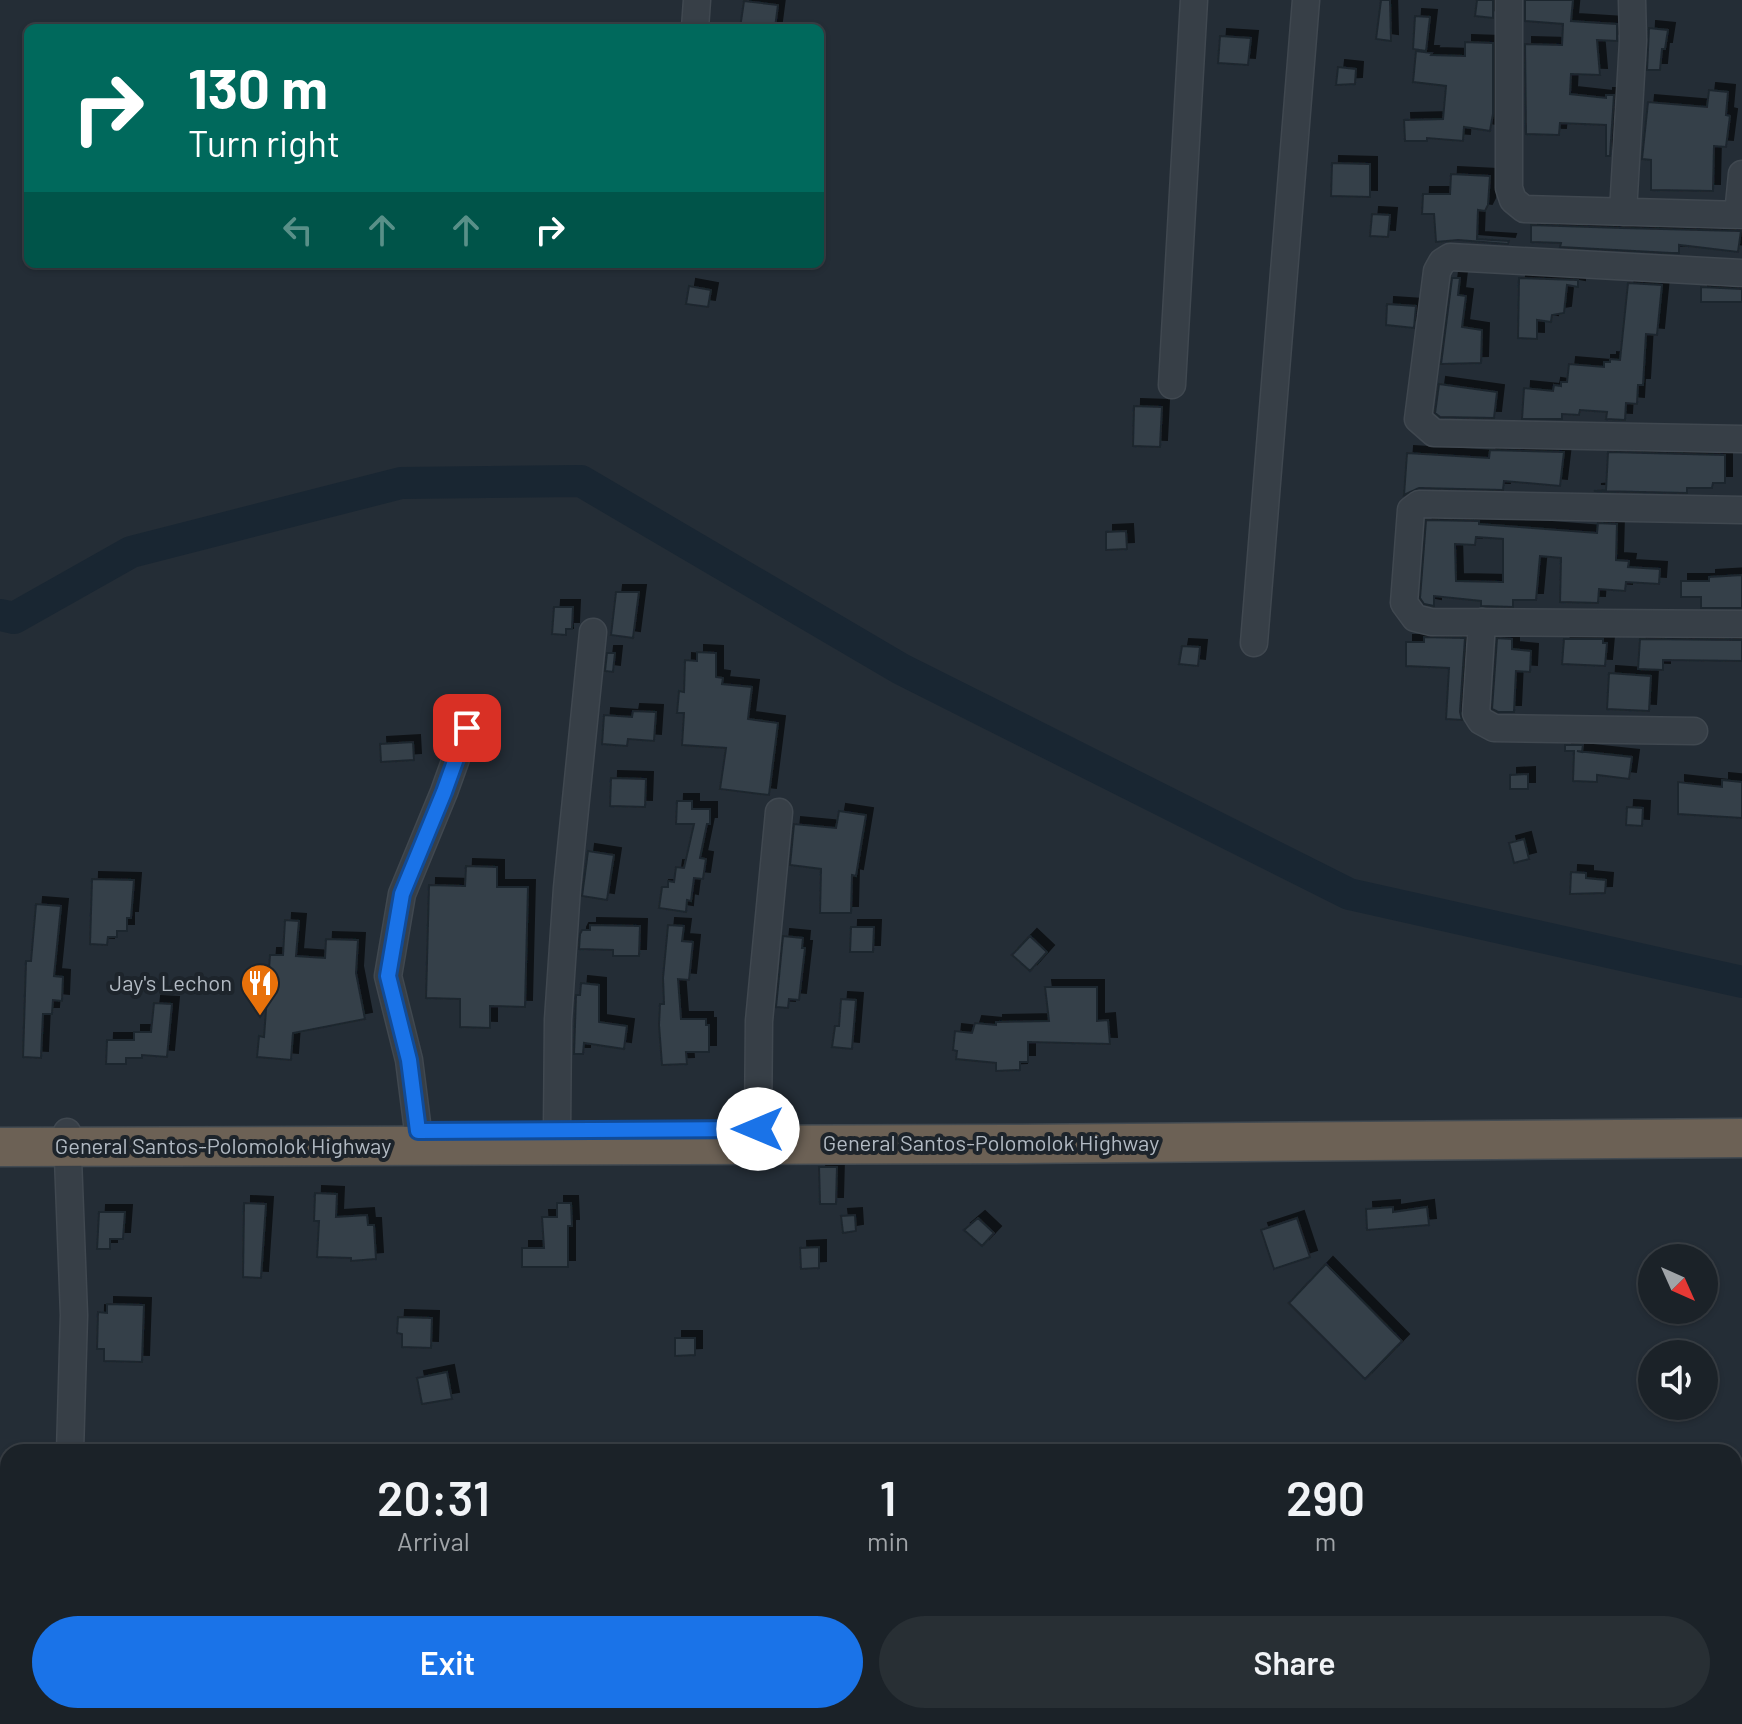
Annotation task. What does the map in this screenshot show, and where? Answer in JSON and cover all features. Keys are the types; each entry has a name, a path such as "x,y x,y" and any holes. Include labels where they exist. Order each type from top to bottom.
{"highway":[{"path":"0,1131 67,1139 418,1131 1742,1122"},
{"name":"General Santos-Polomolok Highway","path":"0,1147 67,1139 1009,1144 1742,1138"}],"street":[{"path":"695,24 697,0"},
{"path":"1172,385 1194,0"},
{"path":"1254,643 1306,0"},
{"path":"1509,0 1509,188 1513,200 1524,209 1740,215 1742,174"},
{"path":"1623,212 1633,41 1632,0"},
{"path":"1742,273 1450,257 1442,262 1437,271 1418,419 1434,433 1742,439"},
{"path":"1742,510 1416,505 1411,510 1406,607 1415,618 1431,622 1742,624"},
{"path":"1482,622 1476,713 1485,725 1494,728 1694,731"},
{"path":"557,1130 558,1020 563,947 593,632"},
{"path":"418,1131 409,1060 388,976 402,894 467,728"},
{"path":"758,1129 759,1021 779,812"},
{"path":"67,1139 74,1315 70,1444"}],"building":[{"path":"1381,0 1390,0 1391,41 1376,39"},
{"path":"1477,0 1493,0 1493,18 1475,16"},
{"path":"1525,0 1573,0 1571,21 1617,24 1617,41 1597,40 1600,75 1571,74 1570,94 1606,98 1606,95 1614,95 1610,156 1606,156 1606,125 1560,123 1559,135 1526,134 1525,44 1562,45 1563,24 1525,21"},
{"path":"744,1 778,5 776,24 741,24"},
{"path":"1415,16 1430,17 1426,51 1413,49"},
{"path":"1649,28 1668,30 1660,70 1647,70"},
{"path":"1220,36 1251,38 1248,65 1218,63"},
{"path":"1465,42 1493,43 1493,114 1490,131 1464,127 1463,141 1427,138 1427,141 1405,141 1404,120 1443,119 1446,86 1413,82 1416,51 1431,55 1465,56"},
{"path":"1338,67 1356,69 1355,84 1336,85"},
{"path":"1709,90 1728,92 1726,115 1730,116 1726,147 1714,146 1713,191 1651,190 1651,160 1642,159 1648,102 1707,107"},
{"path":"1332,163 1370,164 1370,197 1331,196"},
{"path":"1451,174 1490,176 1488,205 1485,211 1478,210 1477,239 1509,241 1508,244 1458,240 1436,242 1434,214 1422,214 1423,194 1450,194"},
{"path":"1372,214 1390,215 1388,237 1370,236"},
{"path":"1531,225 1741,231 1738,252 1679,245 1679,253 1671,253 1560,247 1561,243 1531,242"},
{"path":"1452,278 1460,278 1458,295 1466,296 1462,327 1482,330 1481,363 1441,364"},
{"path":"1519,278 1578,280 1578,287 1567,285 1564,313 1552,315 1551,322 1537,320 1537,339 1518,338"},
{"path":"1628,283 1662,285 1657,335 1646,334 1643,385 1638,385 1637,404 1626,403 1625,420 1606,419 1607,412 1580,410 1579,415 1562,414 1562,419 1522,419 1524,388 1553,391 1554,385 1561,386 1561,382 1567,382 1569,364 1604,367 1604,362 1610,362 1610,359 1620,360"},
{"path":"689,286 711,290 708,307 686,304"},
{"path":"1701,287 1742,289 1742,302 1701,302"},
{"path":"1387,304 1416,306 1414,328 1386,325"},
{"path":"1439,384 1497,392 1494,418 1440,417 1435,413"},
{"path":"1134,406 1162,407 1160,447 1133,446"},
{"path":"1490,450 1564,452 1560,486 1504,481 1503,490 1419,488 1404,495 1407,453 1489,458"},
{"path":"1608,452 1725,455 1725,483 1713,483 1712,488 1687,488 1687,493 1594,491 1606,490"},
{"path":"1426,520 1479,521 1479,524 1597,533 1598,523 1617,524 1616,560 1629,561 1628,567 1660,569 1659,584 1626,582 1625,591 1599,589 1598,603 1560,602 1561,558 1540,556 1536,600 1513,600 1513,607 1481,606 1481,601 1434,596 1434,606 1424,604 1420,598","holes":["1476,537 1503,539 1503,582 1456,581 1455,544 1475,545"]},
{"path":"1126,531 1127,549 1106,550 1106,532"},
{"path":"1742,575 1742,608 1701,608 1701,597 1681,597 1681,581 1709,581 1709,577"},
{"path":"616,592 639,592 633,638 611,635"},
{"path":"554,607 573,607 572,629 566,629 566,635 552,634"},
{"path":"1424,637 1465,638 1462,720 1446,719 1449,668 1406,666 1406,642 1424,642"},
{"path":"1497,638 1512,639 1512,649 1531,651 1530,672 1516,671 1514,712 1492,709"},
{"path":"1564,639 1603,639 1603,643 1607,643 1605,666 1562,664"},
{"path":"1640,639 1742,640 1742,661 1663,660 1663,670 1638,669"},
{"path":"1182,646 1200,647 1198,666 1179,664"},
{"path":"697,652 716,653 716,677 723,678 722,684 752,687 748,719 778,723 769,795 720,789 726,748 682,745 684,713 677,713 679,691 684,692 685,660 697,661"},
{"path":"607,653 615,653 613,672 605,671"},
{"path":"1609,673 1651,676 1649,711 1607,709"},
{"path":"633,711 656,712 654,741 628,739 627,746 602,744 604,715 632,717"},
{"path":"413,742 414,760 381,762 380,744"},
{"path":"1565,745 1583,745 1582,752 1632,757 1629,779 1597,775 1597,782 1573,781 1574,751 1565,751"},
{"path":"1528,774 1528,789 1510,789 1510,775"},
{"path":"611,778 646,779 645,807 610,806"},
{"path":"1722,780 1742,782 1742,818 1678,814 1678,782 1722,787"},
{"path":"677,801 692,801 692,809 710,809 710,824 707,824 700,858 706,859 703,879 694,878 686,912 659,908 662,887 668,887 668,881 674,882 676,867 684,868 694,824 676,824"},
{"path":"1627,807 1643,808 1642,826 1626,825"},
{"path":"839,811 866,815 856,876 852,875 851,913 820,913 821,869 790,865 794,824 836,828"},
{"path":"1524,839 1529,859 1514,863 1509,843"},
{"path":"588,851 614,855 607,900 582,896"},
{"path":"466,866 497,867 497,887 528,887 525,1007 490,1006 490,1028 460,1027 460,999 426,998 429,885 465,886"},
{"path":"1571,872 1586,873 1586,878 1606,880 1605,893 1570,894"},
{"path":"92,879 134,880 127,931 117,931 117,937 108,937 107,945 90,944"},
{"path":"36,904 61,906 54,976 63,977 62,1001 53,1000 52,1014 43,1014 41,1058 23,1057 26,961 31,961"},
{"path":"285,920 299,921 296,956 325,958 326,939 358,940 356,973 365,1019 293,1033 291,1060 257,1057 259,1036 264,1037 270,955 283,955"},
{"path":"590,925 640,926 639,956 613,956 613,950 579,949 580,934 582,930 590,930"},
{"path":"668,925 684,926 682,941 693,942 689,980 678,979 681,1019 706,1019 706,1025 709,1025 709,1052 686,1052 687,1064 662,1065 659,1025 660,1004 664,1004"},
{"path":"851,927 874,927 873,952 850,952"},
{"path":"783,936 803,938 802,948 805,948 799,1000 789,999 788,1008 776,1007"},
{"path":"1030,936 1047,952 1030,971 1012,955"},
{"path":"581,983 599,985 599,1022 627,1026 624,1049 584,1043 583,1054 574,1054 576,995 580,995"},
{"path":"1045,987 1097,987 1097,1021 1108,1020 1110,1044 1028,1042 1028,1062 1020,1062 1020,1070 996,1071 996,1063 956,1059 957,1051 953,1050 955,1031 972,1033 975,1023 996,1025 996,1022 1049,1021"},
{"path":"841,999 856,1000 852,1049 832,1047 835,1026 839,1026"},
{"path":"154,1003 172,1004 167,1057 142,1055 142,1058 126,1058 126,1064 106,1064 107,1040 134,1040 134,1032 151,1032"},
{"path":"819,1167 837,1167 836,1204 820,1204"},
{"path":"315,1193 337,1194 336,1217 367,1215 368,1225 374,1225 376,1259 351,1261 351,1258 317,1257 319,1221 314,1221"},
{"path":"244,1203 266,1204 261,1278 243,1277"},
{"path":"557,1203 571,1203 568,1267 522,1267 522,1248 544,1248 542,1217 557,1217"},
{"path":"1393,1207 1393,1212 1427,1207 1429,1225 1367,1230 1366,1209"},
{"path":"99,1212 125,1212 123,1239 110,1239 110,1249 97,1249"},
{"path":"855,1215 856,1231 843,1233 841,1216"},
{"path":"978,1218 994,1233 982,1246 964,1230"},
{"path":"1297,1218 1310,1257 1274,1269 1261,1230"},
{"path":"819,1247 819,1268 801,1269 800,1248"},
{"path":"1326,1264 1402,1341 1365,1379 1289,1303"},
{"path":"107,1304 144,1305 142,1362 104,1361 104,1349 97,1349 98,1312 107,1313"},
{"path":"398,1317 432,1318 431,1348 402,1347 402,1334 397,1333"},
{"path":"675,1338 695,1338 695,1355 675,1356"},
{"path":"447,1372 452,1399 422,1404 417,1378"}],"waterway":[{"path":"0,615 14,618 131,552 401,483 581,481 901,669 1349,894 1742,982"}],"place":[{"name":"Jay's Lechon","path":"260,1017"}],"route":[{"path":"467,728 402,894 388,976 409,1060 418,1131 758,1129"}]}
